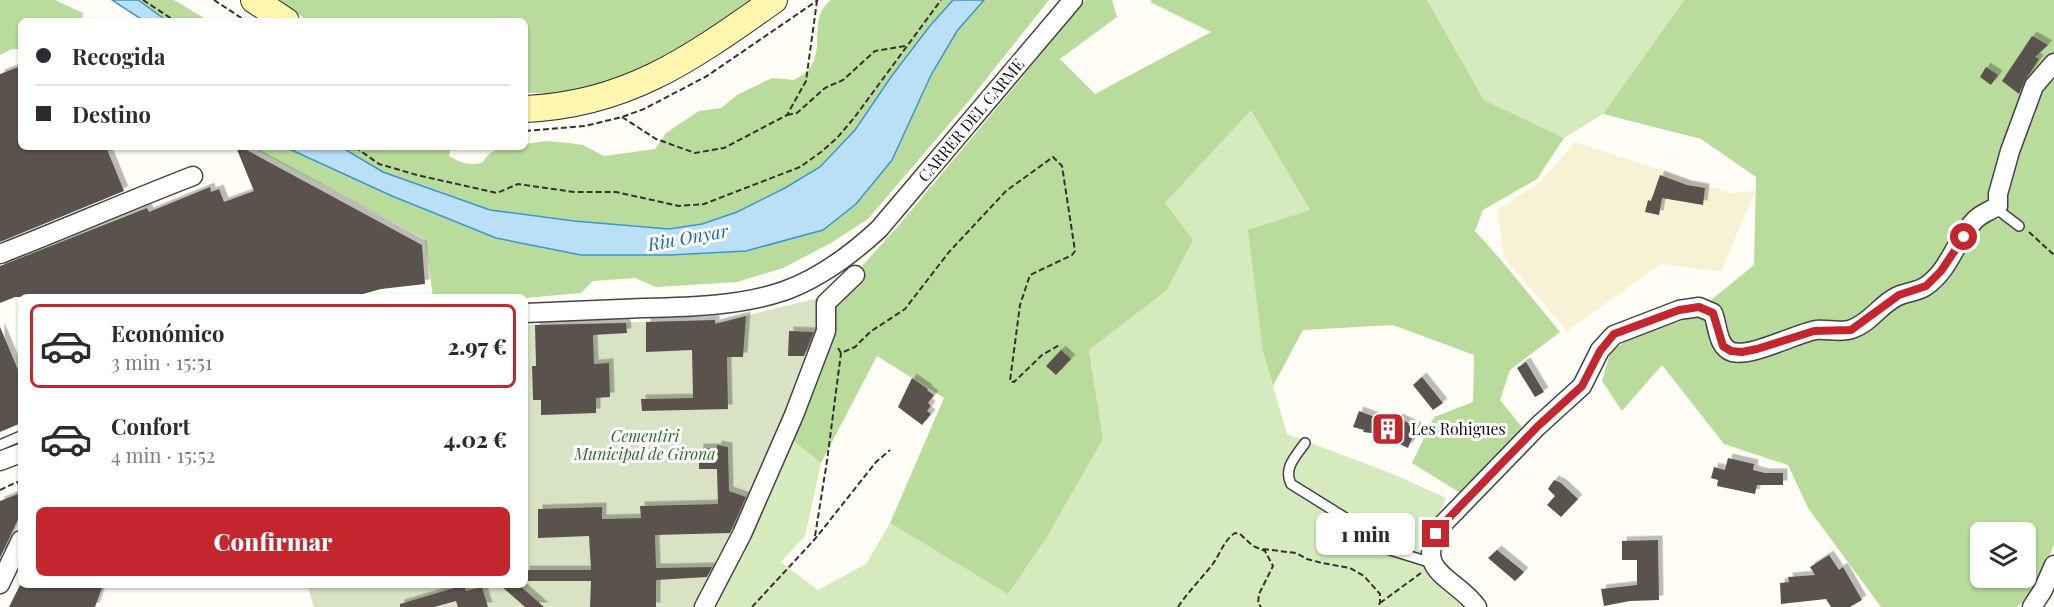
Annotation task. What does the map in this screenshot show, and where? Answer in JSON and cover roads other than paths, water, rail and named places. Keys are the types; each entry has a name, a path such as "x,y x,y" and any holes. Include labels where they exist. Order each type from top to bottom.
{"main road":[{"path":"254,0 281,18"},
{"path":"528,109 553,108 587,102 631,88 685,61 774,0"}],"street":[{"name":"CARRER DEL CARME","path":"528,313 698,306 743,301 786,290 812,279 867,240 888,218 1073,0"},
{"path":"1477,607 1471,598 1445,579 1434,566 1432,542 1442,525 1538,426 1582,386 1600,351 1614,334 1679,310 1699,307 1713,313 1723,346 1731,351 1742,352 1814,331 1851,330 1899,295 1926,286 1941,271 1973,222 1982,213 1998,206 2001,183 2034,86 2054,63"},
{"path":"0,255 116,205 193,176"},
{"path":"704,607 747,523 794,415 825,332 826,303 855,275"},
{"path":"0,461 18,454"},
{"path":"0,584 18,546"},
{"path":"2032,607 2043,590 2054,565"}],"lane":[{"path":"1998,206 2002,213 2019,226"},
{"path":"0,445 18,437"},
{"path":"1305,443 1289,468 1288,478 1291,484 1352,522 1384,548 1434,566"}],"water":[{"path":"112,0 138,0 163,18 139,18"},
{"name":"Riu Onyar","path":"953,0 984,0 957,31 931,75 892,160 856,204 823,230 746,251 670,255 581,255 496,238 392,196 292,150 346,150 383,172 490,210 574,221 669,229 702,224 737,212 820,167 855,130 929,27"}],"place":[{"name":"Les Rohigues","path":"1388,429"}],"park label":[{"name":"Cementiri Municipal de Girona","path":"645,445"}]}
